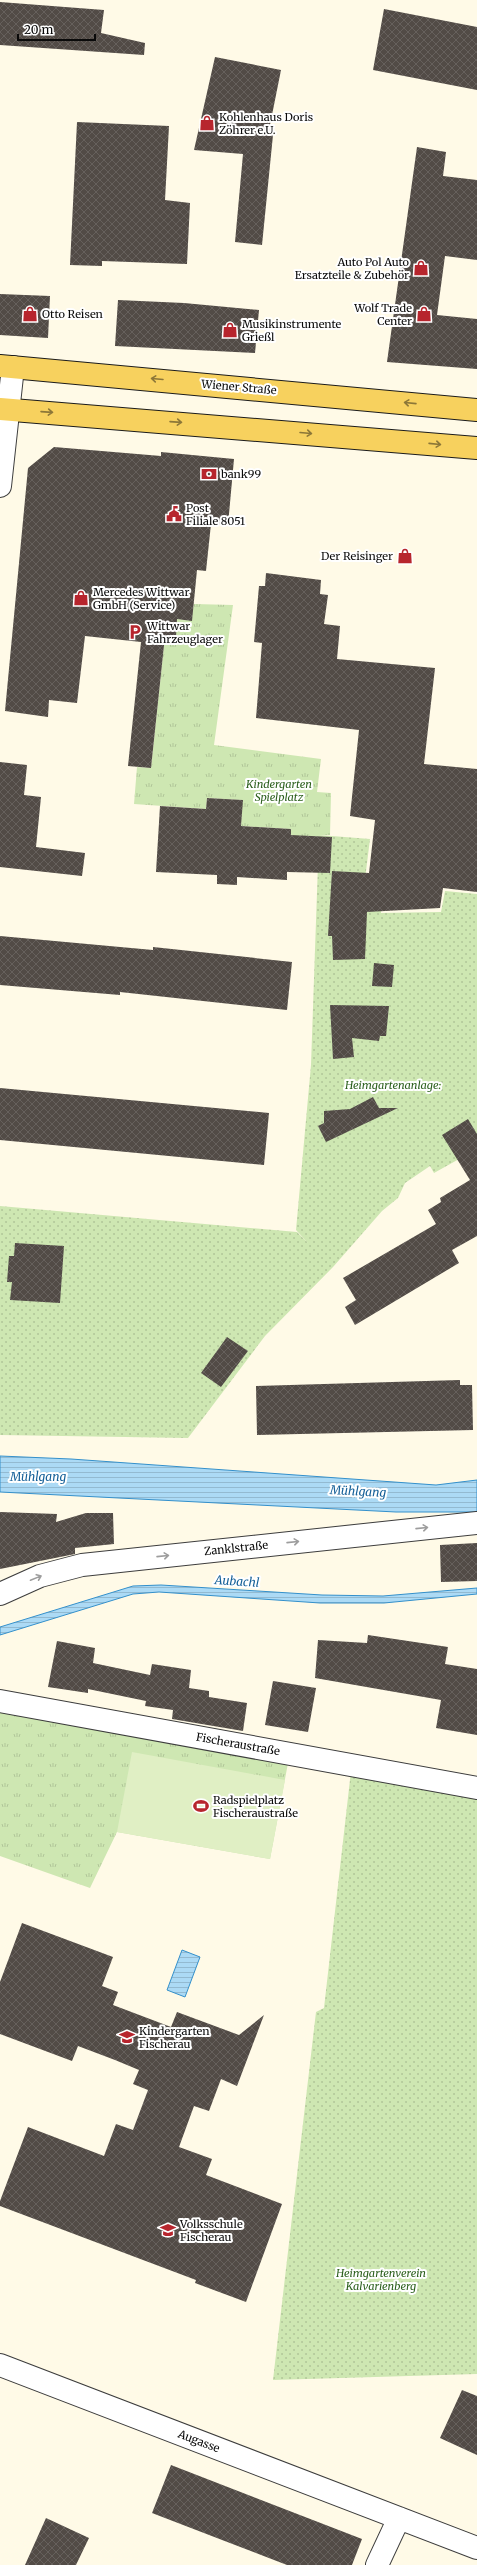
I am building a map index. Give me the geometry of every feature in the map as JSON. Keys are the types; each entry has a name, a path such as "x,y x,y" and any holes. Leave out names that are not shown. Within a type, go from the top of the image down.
{"main road":[{"name":"Wiener Straße","path":"6,366 477,410"},
{"path":"4,409 477,448"}],"street":[{"path":"0,486 6,366"},
{"name":"Zanklstraße","path":"0,1594 40,1576 82,1565 477,1522"},
{"name":"Fischeraustraße","path":"0,1701 477,1788"},
{"name":"Augasse","path":"0,2364 477,2548"},
{"path":"377,2565 398,2518"}],"green space":[{"name":"Kindergarten Spielplatz","path":"194,604 233,605 214,745 321,759 317,792 331,793 330,835 320,835 319,847 290,847 291,829 241,826 242,800 207,798 206,809 134,804 137,767 151,768 165,636 175,637 177,619 191,620"},
{"name":"Heimgartenanlage:","path":"319,835 370,839 365,879 383,877 381,913 441,912 445,891 477,894 477,1149 434,1173 430,1166 405,1183 398,1198 382,1211 333,1267 265,1336 188,1438 0,1435 0,1206 297,1232 308,1243 296,1230 311,1065"},
{"path":"0,1710 288,1763 270,1859 117,1832 90,1888 0,1856"},
{"name":"Radspielplatz Fischeraustraße","path":"132,1752 285,1780 270,1859 117,1832"},
{"name":"Heimgartenverein Kalvarienberg","path":"351,1771 477,1794 477,2374 273,2380 316,2012 324,2008"}],"water":[{"name":"Mühlgang","path":"0,1456 71,1459 436,1485 477,1480 477,1512 396,1512 0,1492"},
{"path":"161,1585 322,1595 383,1596 477,1588 477,1594 384,1603 320,1603 159,1592 133,1594 0,1635 0,1627 133,1586"},
{"path":"182,1950 200,1957 185,1997 167,1990"}],"building":[{"path":"0,2 104,10 101,33 145,43 144,55 0,45"},
{"path":"384,9 477,27 477,90 373,70"},
{"path":"215,57 281,70 270,125 274,125 262,245 235,242 243,154 194,150"},
{"path":"77,122 169,126 165,200 190,203 187,264 102,261 102,266 70,265"},
{"name":"Auto Pol Auto Ersatzteile & Zubehör","path":"417,147 446,152 443,176 477,180 477,260 445,256 437,315 477,319 477,369 387,362"},
{"path":"0,294 50,296 48,338 0,335"},
{"path":"118,300 184,303 259,310 255,353 115,346"},
{"name":"Mercedes Wittwar GmbH (Service)","path":"54,447 161,456 161,452 234,459 228,525 211,524 206,571 197,570 192,621 177,619 176,637 165,636 151,768 128,766 141,642 85,636 77,703 49,700 48,717 5,711 28,468"},
{"path":"266,573 321,580 320,594 328,595 324,624 340,626 337,659 435,668 424,764 477,769 477,892 443,888 440,908 367,912 365,959 333,960 332,936 328,936 332,871 369,873 375,820 350,816 359,730 256,718 262,643 254,642 259,586 265,586"},
{"path":"0,762 27,765 24,795 41,797 36,847 85,853 82,876 0,867"},
{"path":"207,798 243,800 241,826 291,829 291,835 332,837 330,873 287,872 287,880 237,877 237,885 217,884 217,875 156,872 160,806 206,809"},
{"path":"0,936 153,950 153,947 292,962 287,1010 120,992 120,995 0,985"},
{"path":"374,963 394,965 392,987 372,986"},
{"path":"330,1005 389,1006 386,1036 380,1036 379,1041 352,1038 354,1057 333,1059"},
{"path":"0,1088 269,1113 264,1165 0,1140"},
{"path":"373,1097 379,1108 398,1108 326,1142 318,1126 324,1123 324,1111 350,1109"},
{"path":"468,1119 477,1134 477,1236 452,1250 459,1263 355,1325 345,1307 356,1300 343,1278 436,1224 428,1210 441,1202 440,1198 470,1180 442,1135"},
{"path":"15,1243 64,1246 60,1303 10,1300 12,1282 7,1282 9,1256 14,1256"},
{"path":"227,1337 248,1351 221,1387 201,1373"},
{"path":"460,1380 460,1385 472,1385 473,1430 257,1435 256,1386"},
{"path":"0,1512 57,1514 56,1522 86,1513 113,1513 114,1544 75,1548 75,1554 0,1569"},
{"path":"477,1543 477,1581 441,1582 440,1545"},
{"path":"368,1635 448,1647 445,1664 477,1669 477,1735 436,1728 441,1700 315,1678 318,1640 367,1643"},
{"path":"57,1641 95,1648 93,1663 150,1675 152,1664 191,1670 189,1688 209,1691 209,1697 247,1703 243,1731 172,1719 173,1710 145,1706 146,1701 88,1689 88,1693 48,1687"},
{"path":"273,1681 316,1688 308,1732 265,1725"},
{"path":"22,1923 113,1957 102,1986 118,1992 113,2005 171,2027 177,2012 239,2035 264,2015 237,2086 221,2079 209,2111 194,2106 179,2147 212,2159 206,2175 282,2204 246,2302 195,2283 196,2280 0,2206 0,2201 28,2127 104,2156 116,2124 133,2130 148,2090 133,2084 139,2070 78,2046 72,2061 0,2034 0,1982"},
{"path":"462,2390 477,2396 477,2455 440,2438"},
{"path":"171,2465 362,2539 352,2565 287,2565 152,2513"},
{"path":"46,2518 89,2538 76,2565 25,2565"}],"place":[{"name":"Kohlenhaus Doris Zöhrer e.U.","path":"207,123"},
{"name":"Auto Pol Auto Ersatzteile & Zubehör","path":"421,268"},
{"name":"Otto Reisen","path":"30,314"},
{"name":"Wolf Trade Center","path":"424,314"},
{"name":"Musikinstrumente Grießl","path":"230,330"},
{"name":"bank99","path":"209,474"},
{"name":"Post Filiale 8051","path":"174,514"},
{"name":"Der Reisinger","path":"405,556"},
{"name":"Mercedes Wittwar GmbH (Service)","path":"81,598"},
{"name":"Wittwar Fahrzeuglager","path":"135,632"},
{"name":"Radspielplatz Fischeraustraße","path":"201,1806"},
{"name":"Kindergarten Fischerau","path":"127,2037"},
{"name":"Volksschule Fischerau","path":"168,2230"}],"water label":[{"name":"Aubachl","path":"237,1581"}]}
